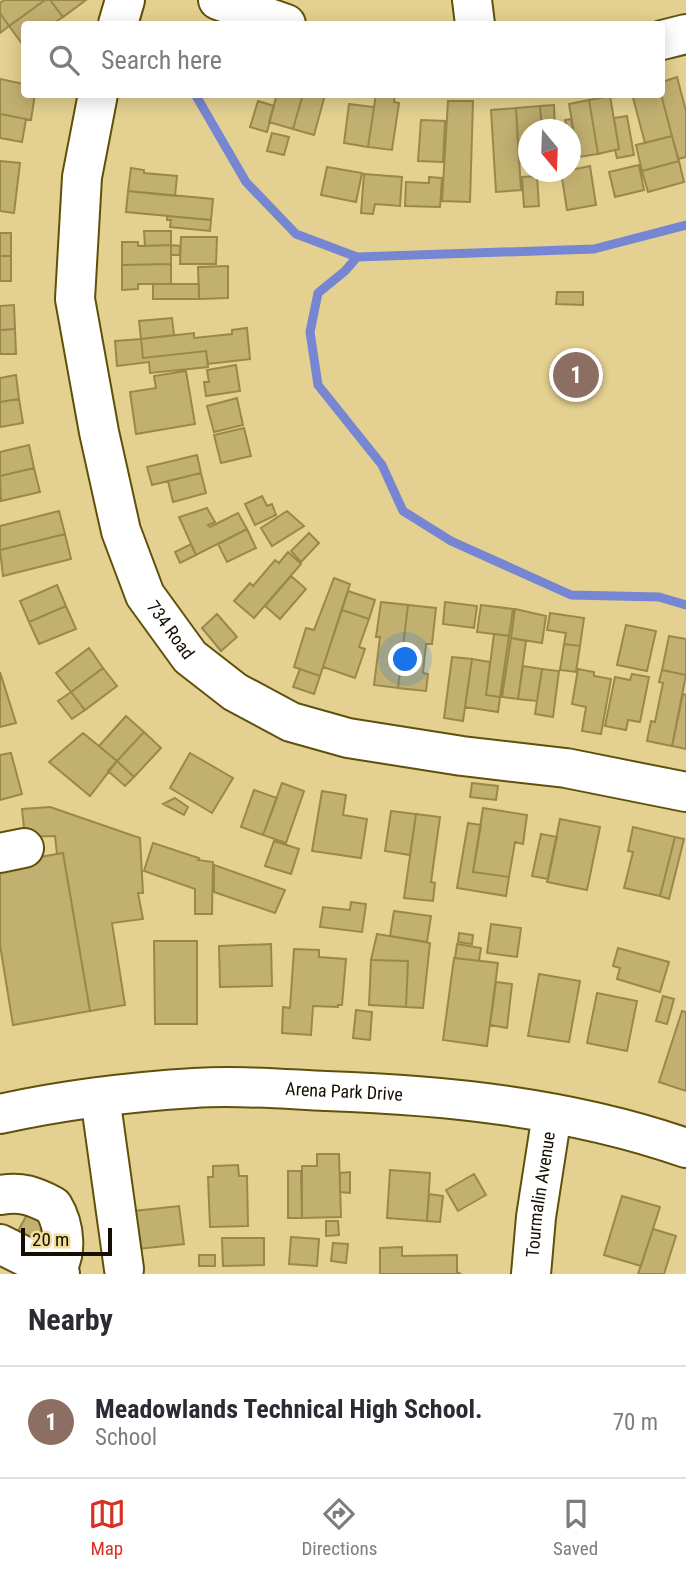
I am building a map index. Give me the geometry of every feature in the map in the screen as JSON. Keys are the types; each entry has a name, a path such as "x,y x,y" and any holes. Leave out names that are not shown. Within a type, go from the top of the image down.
{"street":[{"path":"119,21 125,0"},
{"path":"218,0 278,21"},
{"path":"472,0 475,21"},
{"path":"665,39 686,34"},
{"name":"734 Road","path":"98,98 82,177 75,299 99,432 121,531 145,595 190,657 235,692 291,722 348,738 462,756 566,768 686,792"},
{"name":"Arena Park Drive","path":"0,1114 100,1097 196,1088 386,1093 461,1099 552,1114 653,1137 686,1148"},
{"path":"100,1097 124,1269"},
{"name":"Tourmalin Avenue","path":"531,1274 536,1217 552,1114"},
{"path":"0,1195 14,1192 31,1195 53,1206 62,1230 63,1247 56,1273 0,1244"}],"building":[{"path":"4,0 45,0 9,26 0,13 0,3"},
{"path":"45,0 50,0 63,17 57,21 21,21 21,42 9,26"},
{"path":"50,0 86,0 63,17"},
{"path":"0,13 9,26 0,33"},
{"path":"677,77 686,111 686,157 678,159 662,98 665,98 665,81"},
{"path":"0,79 21,83 21,98 34,98 31,120 0,114"},
{"path":"276,98 302,98 293,129 269,122"},
{"path":"302,98 324,98 314,135 293,129"},
{"path":"375,98 394,98 394,102 399,103 392,150 368,147"},
{"path":"610,98 619,149 598,154 589,100"},
{"path":"633,98 662,98 672,136 645,143"},
{"path":"589,100 598,154 581,157 581,119 572,119 569,104"},
{"path":"258,101 274,106 267,132 250,127"},
{"path":"448,101 473,101 470,202 442,201"},
{"path":"349,104 374,107 368,147 344,143"},
{"path":"554,105 555,119 541,119 540,106"},
{"path":"540,106 541,119 518,119 518,144 516,108"},
{"path":"516,108 518,182 521,182 521,190 496,192 491,110"},
{"path":"0,114 26,119 22,142 0,138"},
{"path":"627,116 634,155 617,158 615,150 619,149 614,118"},
{"path":"421,120 445,121 443,162 418,161"},
{"path":"272,133 289,137 284,155 267,151"},
{"path":"672,136 679,161 642,171 636,145"},
{"path":"0,161 20,163 14,213 0,211"},
{"path":"679,161 684,182 648,192 642,171"},
{"path":"639,165 644,190 615,197 609,172"},
{"path":"590,166 596,205 567,210 563,182 581,182 581,168"},
{"path":"327,167 362,173 356,202 321,195"},
{"path":"131,168 144,170 144,173 177,176 175,196 128,191"},
{"path":"364,174 402,177 400,206 375,204 373,214 361,213"},
{"path":"429,177 442,178 440,207 405,206 406,182 429,183"},
{"path":"522,182 537,182 539,206 524,207"},
{"path":"128,191 213,199 211,220 126,212"},
{"path":"167,216 211,220 210,231 170,227 171,220 167,220"},
{"path":"144,231 171,231 171,245 145,246"},
{"path":"0,233 11,233 11,256 0,256"},
{"path":"181,237 217,237 216,264 180,264"},
{"path":"122,242 138,242 138,246 171,245 171,264 122,265"},
{"path":"171,245 180,246 180,255 171,255"},
{"path":"0,256 11,256 11,281 0,281"},
{"path":"171,264 171,284 138,284 138,289 122,290 122,265"},
{"path":"228,266 228,298 199,299 198,267"},
{"path":"153,284 199,284 199,299 153,299"},
{"path":"557,292 583,292 583,305 556,304"},
{"path":"14,305 15,329 0,330 0,306"},
{"path":"172,318 174,335 141,339 139,321"},
{"path":"247,328 250,359 208,364 206,351 143,358 141,339 194,333 194,338 232,334 232,330"},
{"path":"15,329 16,354 0,354 0,330"},
{"path":"141,339 143,358 206,351 208,367 150,373 149,362 117,366 115,341"},
{"path":"236,365 240,391 206,396 204,382 209,382 207,370"},
{"path":"186,371 195,424 136,434 130,392 156,388 154,376"},
{"path":"16,375 19,399 0,402 0,378"},
{"path":"237,398 243,425 214,432 207,406"},
{"path":"19,399 23,423 0,427 0,402"},
{"path":"244,428 251,456 221,463 214,435"},
{"path":"29,445 34,468 0,476 0,452"},
{"path":"197,455 201,473 152,485 147,467"},
{"path":"34,468 40,492 1,501 0,476"},
{"path":"201,473 206,493 173,502 168,481"},
{"path":"262,496 267,506 272,504 276,515 255,525 245,504"},
{"path":"207,508 215,522 208,525 210,527 238,513 247,529 196,555 179,517"},
{"path":"59,511 65,534 0,550 0,526"},
{"path":"287,511 304,526 272,546 261,528"},
{"path":"247,529 256,548 227,562 218,544"},
{"path":"309,533 319,543 301,562 291,551"},
{"path":"65,534 71,559 3,576 0,550"},
{"path":"191,544 196,555 180,563 175,552"},
{"path":"288,552 301,564 254,618 234,601 250,583 253,586 275,560 279,563"},
{"path":"291,576 306,589 280,619 265,606"},
{"path":"334,578 350,584 320,676 294,667 306,628 314,630"},
{"path":"57,585 66,606 29,622 20,601"},
{"path":"348,591 375,600 369,619 342,610"},
{"path":"381,602 408,605 398,688 374,685"},
{"path":"445,602 477,606 474,628 443,624"},
{"path":"408,605 436,608 432,644 426,644 423,673 428,674 426,691 398,688"},
{"path":"481,605 513,609 509,636 477,632"},
{"path":"66,606 76,629 39,644 29,622"},
{"path":"515,609 546,616 542,643 511,638"},
{"path":"342,610 369,619 359,647 365,649 355,678 323,667"},
{"path":"550,613 584,618 580,646 564,644 566,633 547,630"},
{"path":"217,614 237,637 221,651 202,628"},
{"path":"626,625 656,631 647,671 617,665"},
{"path":"494,634 509,636 500,697 486,695"},
{"path":"669,636 686,639 686,675 662,670"},
{"path":"511,638 526,641 518,699 502,697"},
{"path":"564,644 580,646 576,672 560,670"},
{"path":"89,648 103,668 71,692 56,673"},
{"path":"452,657 472,659 463,721 444,718"},
{"path":"472,659 490,662 486,695 500,697 498,712 465,707"},
{"path":"523,666 542,669 537,701 518,699"},
{"path":"103,668 117,686 85,710 71,692"},
{"path":"300,669 320,676 314,694 293,687"},
{"path":"542,669 559,671 553,717 535,714"},
{"path":"578,669 611,679 601,734 582,731 586,707 572,704"},
{"path":"662,670 686,675 672,746 647,741 651,721 655,722 663,683 659,682"},
{"path":"0,672 16,723 0,727"},
{"path":"632,674 649,677 640,722 628,720 626,730 605,726 615,677 630,680"},
{"path":"71,692 85,710 72,719 58,701"},
{"path":"683,694 686,695 686,749 672,746"},
{"path":"126,716 144,732 117,761 99,746"},
{"path":"144,732 161,748 134,777 117,761"},
{"path":"83,733 117,761 90,796 49,762"},
{"path":"11,753 22,794 0,800 0,755"},
{"path":"190,753 233,778 212,813 170,788"},
{"path":"117,761 134,777 125,786 108,771"},
{"path":"282,783 304,791 286,843 263,835"},
{"path":"472,783 498,786 496,800 470,797"},
{"path":"254,790 277,798 263,835 241,827"},
{"path":"322,791 346,795 343,815 367,819 361,858 312,851"},
{"path":"175,798 188,807 184,815 163,804"},
{"path":"50,807 140,838 143,893 138,893 143,919 112,923 125,1005 90,1011 63,853 57,854 55,836 25,837 22,809"},
{"path":"483,808 527,815 523,844 515,842 509,877 473,872"},
{"path":"391,811 416,814 410,855 385,851"},
{"path":"416,814 440,817 431,882 435,883 433,901 404,898"},
{"path":"560,819 600,827 587,890 547,882"},
{"path":"468,823 481,825 473,872 509,877 506,896 457,888"},
{"path":"633,827 675,837 660,896 624,888 633,852 628,851"},
{"path":"541,834 557,837 548,879 532,876"},
{"path":"675,837 684,839 669,899 660,896"},
{"path":"274,841 299,849 291,874 265,866"},
{"path":"153,843 199,858 198,860 213,862 212,914 195,914 195,889 144,871"},
{"path":"63,853 90,1011 13,1025 0,945 0,864"},
{"path":"214,865 285,890 275,913 214,892"},
{"path":"351,902 366,904 362,932 320,927 323,907 350,910"},
{"path":"394,911 431,916 427,942 390,936"},
{"path":"491,924 521,928 517,957 487,953"},
{"path":"459,933 473,935 472,944 458,942"},
{"path":"377,934 430,943 423,1008 406,1007 408,961 371,960"},
{"path":"154,941 197,941 197,1024 155,1024"},
{"path":"271,944 272,986 220,987 219,946"},
{"path":"457,944 481,948 479,961 455,958"},
{"path":"618,948 669,962 660,992 617,979 620,968 613,966"},
{"path":"294,949 319,950 319,957 346,959 342,1005 313,1006 311,1035 282,1033 283,1007 290,1008"},
{"path":"454,958 498,963 487,1046 443,1040"},
{"path":"371,960 408,961 406,1007 369,1005"},
{"path":"539,974 580,981 569,1042 528,1036"},
{"path":"496,982 512,984 507,1028 490,1025"},
{"path":"597,993 637,1001 627,1051 587,1043"},
{"path":"663,996 674,999 667,1024 656,1021"},
{"path":"356,1010 372,1012 370,1040 353,1038"},
{"path":"682,1011 686,1012 686,1091 659,1082"},
{"path":"317,1154 339,1154 341,1217 302,1218 302,1166 317,1166"},
{"path":"238,1165 239,1176 247,1176 248,1226 210,1227 208,1177 213,1177 213,1166"},
{"path":"390,1170 430,1173 427,1221 387,1218"},
{"path":"288,1171 301,1171 302,1218 288,1218"},
{"path":"350,1172 350,1193 340,1192 340,1173"},
{"path":"474,1174 486,1195 458,1211 446,1190"},
{"path":"429,1194 443,1196 440,1222 427,1221"},
{"path":"622,1196 660,1207 641,1266 604,1255"},
{"path":"179,1206 184,1244 138,1249 134,1211"},
{"path":"30,1209 47,1218 31,1249 13,1240"},
{"path":"326,1221 338,1221 339,1235 326,1236"},
{"path":"653,1229 676,1236 664,1274 638,1274"},
{"path":"291,1237 319,1239 317,1266 289,1264"},
{"path":"222,1238 264,1238 264,1265 223,1266"},
{"path":"333,1243 348,1244 346,1263 331,1261"},
{"path":"402,1247 402,1256 457,1255 457,1272 461,1274 380,1274 380,1248"},
{"path":"199,1255 215,1255 215,1266 199,1266"}],"waterway":[{"path":"197,98 246,182 296,234 357,257 594,249 686,225"},
{"path":"357,257 345,271 318,293 310,332 318,385 382,465 403,511 451,541 571,595 659,597 686,605"}],"place":[{"name":"Meadowlands Technical High School.","path":"576,375"}]}
